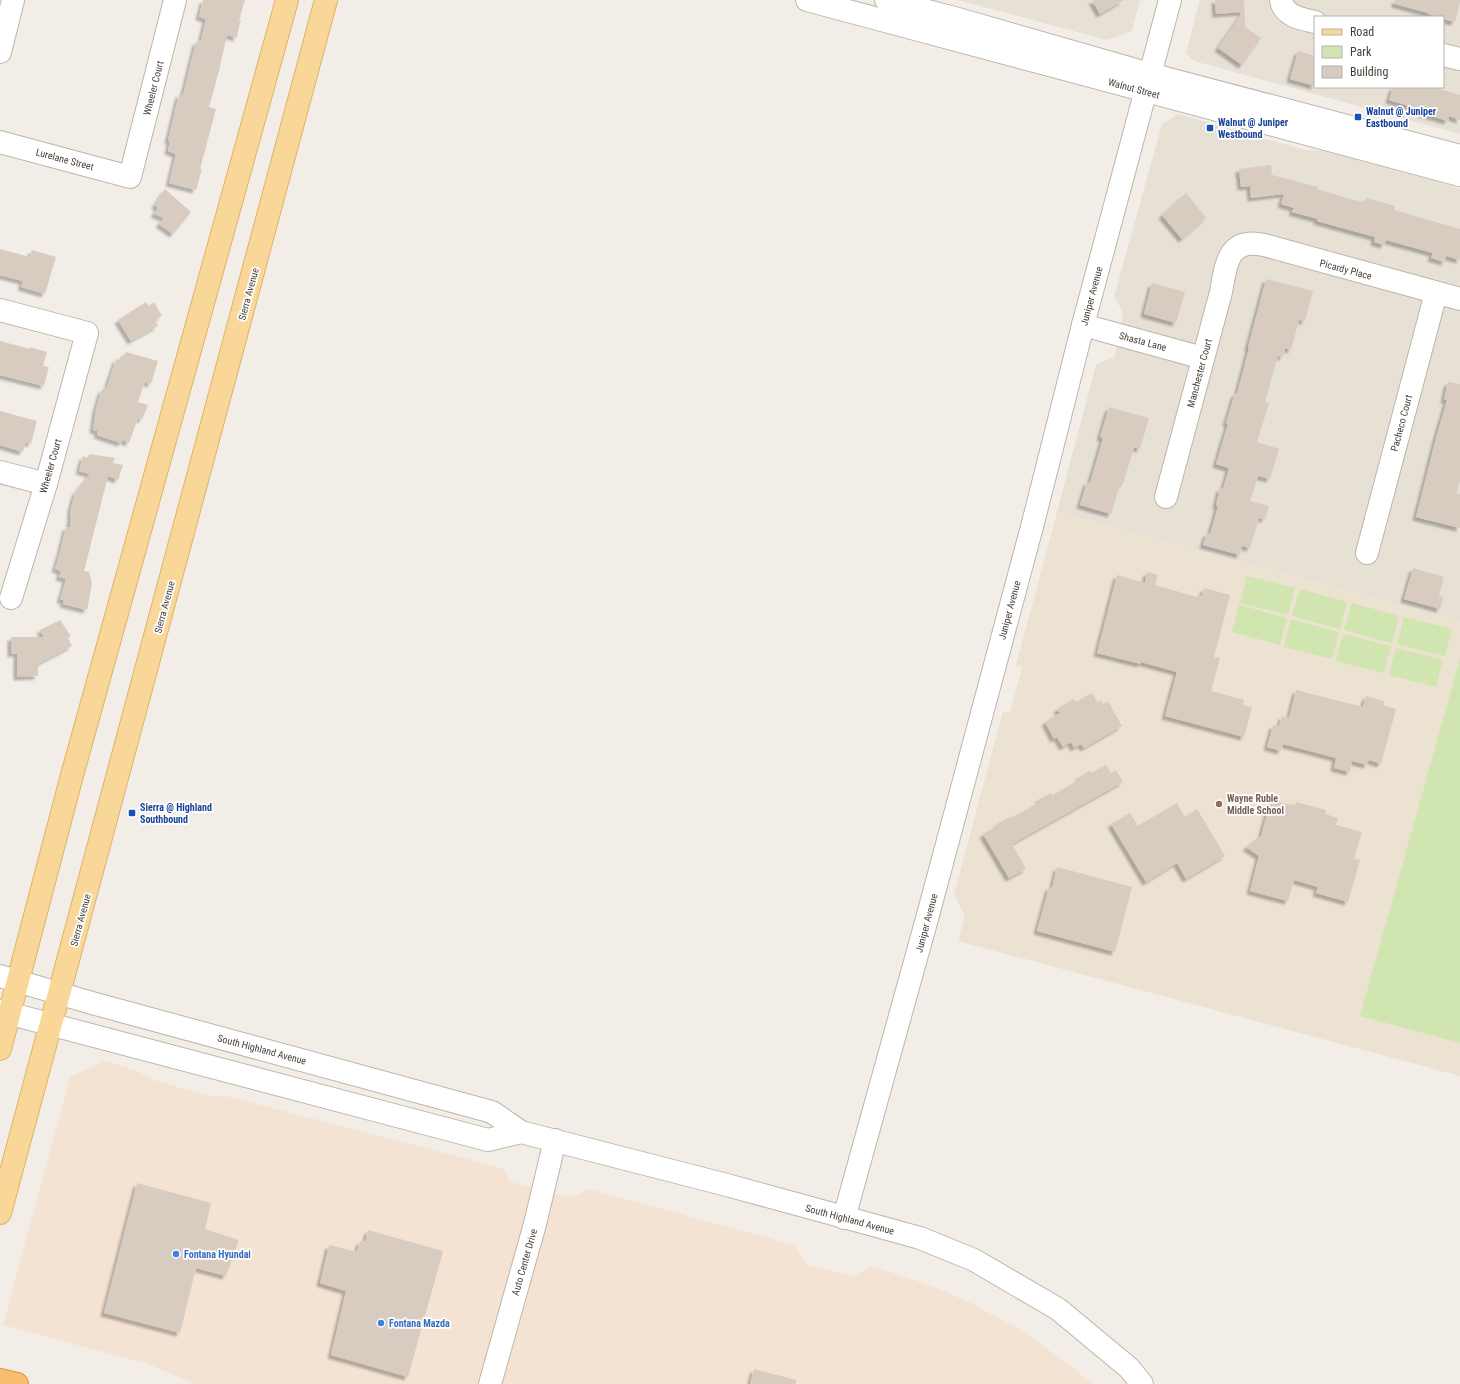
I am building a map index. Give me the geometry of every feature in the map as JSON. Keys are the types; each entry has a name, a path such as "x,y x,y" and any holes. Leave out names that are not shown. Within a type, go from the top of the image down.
{"highway":[{"path":"0,1380 17,1384"}],"main road":[{"path":"0,1049 9,979 71,779 287,0"},
{"name":"Sierra Avenue","path":"0,1213 326,0"}],"street":[{"path":"0,52 13,0"},
{"name":"Wheeler Court","path":"130,177 175,0"},
{"name":"Walnut Street","path":"807,0 1460,156"},
{"name":"Walnut Street","path":"886,0 966,21 1147,82 1460,175"},
{"name":"Juniper Avenue","path":"844,1218 928,915 1033,523 1083,325 1170,0"},
{"path":"1282,2 1289,13 1298,18 1314,22"},
{"path":"1444,55 1460,59"},
{"name":"Lurelane Street","path":"0,142 130,177"},
{"name":"Picardy Place","path":"1234,250 1243,244 1254,243 1460,300"},
{"name":"Manchester Court","path":"1166,497 1228,260 1234,250"},
{"name":"Pacheco Court","path":"1367,552 1436,293"},
{"name":"Wheeler Court","path":"0,310 87,333 46,484 12,598"},
{"name":"Shasta Lane","path":"1083,325 1203,358"},
{"path":"0,472 46,484"},
{"name":"South Highland Avenue","path":"9,979 492,1112 521,1132 723,1184 920,1238 974,1260 1058,1309 1129,1368 1142,1384"},
{"name":"South Highland Avenue","path":"5,1013 488,1140 521,1132"},
{"name":"Auto Center Drive","path":"490,1384 535,1224 555,1140"}],"shaded area":[{"path":"958,0 1140,0 1132,31 1107,40"},
{"path":"1200,0 1460,0 1460,134 1194,61 1186,53"},
{"path":"1178,114 1305,150 1323,151 1449,183 1460,189 1460,621 1057,512 1096,365 1114,358 1123,312 1114,297 1162,124"},
{"name":"Wayne Ruble Middle School","path":"1057,512 1460,621 1460,1076 958,941 965,916 954,895 1003,711 1010,712 1022,667 1016,665"},
{"path":"105,1061 137,1071 151,1079 209,1096 226,1096 502,1168 511,1182 571,1197 589,1189 794,1245 808,1265 854,1276 872,1266 935,1287 973,1304 1019,1329 1063,1360 1092,1384 195,1384 148,1364 3,1325 70,1077"}],"green space":[{"path":"1247,576 1295,588 1288,615 1240,603"},
{"path":"1300,589 1347,602 1340,629 1292,616"},
{"path":"1352,603 1399,616 1392,643 1344,630"},
{"path":"1239,605 1287,618 1280,645 1232,632"},
{"path":"1404,617 1452,629 1445,656 1397,644"},
{"path":"1291,619 1339,632 1332,659 1284,647"},
{"path":"1343,634 1391,646 1384,673 1336,661"},
{"path":"1396,648 1443,660 1436,687 1389,675"},
{"path":"1460,659 1460,1043 1360,1016"}],"building":[{"path":"203,0 245,0 239,20 241,20 237,38 227,35 209,107 216,109 196,190 169,183 176,154 168,151 170,141 168,140 179,94 183,95 196,42 201,40 206,19 199,17"},
{"path":"1092,0 1124,0 1100,14"},
{"path":"1215,0 1244,0 1245,27 1261,38 1242,65 1218,48 1243,12 1216,14"},
{"path":"1395,0 1460,0 1455,22 1444,19 1444,16 1434,16 1395,4"},
{"path":"1298,51 1314,56 1314,86 1290,79"},
{"path":"1393,88 1436,88 1460,95 1460,120 1449,116 1448,121 1421,113 1422,110 1389,100"},
{"path":"1271,165 1272,175 1318,187 1317,189 1364,203 1366,198 1395,206 1394,210 1460,229 1460,260 1446,256 1445,262 1431,258 1433,253 1386,240 1384,245 1374,242 1375,237 1317,221 1318,219 1292,212 1294,208 1281,204 1284,194 1251,198 1250,186 1241,187 1239,169"},
{"path":"165,189 191,212 173,234 159,224 164,218 154,214 158,208 155,205"},
{"path":"1186,193 1206,218 1182,239 1162,215"},
{"path":"0,249 30,257 32,250 56,257 45,294 21,287 23,281 0,275"},
{"path":"1266,279 1313,291 1305,321 1299,320 1291,350 1285,348 1283,357 1278,356 1265,402 1269,403 1257,442 1279,449 1270,479 1258,476 1250,501 1269,506 1265,519 1259,518 1250,548 1242,546 1240,555 1203,545 1207,533 1210,534 1218,506 1216,505 1220,488 1223,489 1229,468 1216,464 1228,424 1226,423 1235,393 1237,394"},
{"path":"1152,283 1185,292 1176,323 1144,314"},
{"path":"146,302 149,306 154,302 162,316 155,320 158,326 131,341 118,320"},
{"path":"0,341 47,352 43,366 49,367 44,386 0,375"},
{"path":"126,352 158,361 151,384 145,382 138,402 148,405 142,420 138,418 129,443 123,440 121,443 97,435 98,431 93,430 96,409 101,391 107,387 116,359 121,360"},
{"path":"1448,382 1460,384 1460,481 1456,493 1460,494 1460,528 1416,517 1447,400 1444,400"},
{"path":"1109,407 1149,418 1140,449 1134,447 1123,484 1120,484 1111,514 1080,505 1087,482 1090,483 1103,438 1100,437"},
{"path":"0,411 37,421 31,444 26,442 23,452 0,445"},
{"path":"89,454 115,458 113,463 123,465 118,480 108,476 84,571 89,572 92,584 87,610 63,604 64,600 60,600 66,579 59,577 61,571 55,569 66,527 70,527 71,508 75,493 90,474 79,471 83,456 88,458"},
{"path":"1413,568 1444,577 1439,596 1443,597 1440,609 1404,599"},
{"path":"1147,572 1158,575 1155,585 1197,597 1198,595 1202,596 1204,588 1230,595 1214,657 1220,658 1211,691 1244,700 1243,705 1252,707 1244,737 1165,716 1177,672 1141,662 1141,664 1097,653 1117,575 1145,583"},
{"path":"60,620 71,636 68,638 72,646 38,664 38,676 17,677 17,653 11,654 11,637 44,637 40,630"},
{"path":"1296,690 1363,707 1366,696 1384,701 1383,705 1396,709 1381,764 1369,760 1367,765 1352,761 1350,772 1334,768 1336,758 1283,744 1281,751 1267,747 1273,725 1279,726 1282,716 1289,718"},
{"path":"1092,693 1097,702 1101,700 1103,704 1108,701 1122,726 1084,748 1081,744 1074,748 1071,742 1063,747 1057,737 1054,739 1045,722 1060,713 1057,709 1074,699 1076,702"},
{"path":"1106,765 1111,773 1116,770 1123,782 1012,844 1026,869 1009,878 983,834 998,826 997,824 1040,802 1038,800 1051,793 1052,796 1080,779 1079,777 1090,771 1092,773"},
{"path":"1271,800 1295,806 1296,802 1326,810 1325,814 1338,818 1336,825 1362,832 1354,859 1360,860 1348,902 1316,893 1318,887 1294,880 1288,901 1250,891 1259,856 1246,847 1261,836"},
{"path":"1177,803 1185,817 1197,809 1225,856 1186,879 1177,863 1146,882 1111,824 1130,813 1138,826"},
{"path":"1057,867 1132,887 1115,952 1037,931 1049,887 1052,888"},
{"name":"Fontana Hyundai","path":"137,1183 211,1203 205,1229 239,1240 226,1276 196,1268 180,1333 104,1313"},
{"name":"Fontana Mazda","path":"368,1230 443,1251 408,1377 331,1355 346,1291 320,1283 329,1245 357,1252 360,1241 365,1242"},
{"path":"754,1369 796,1380 796,1384 750,1384"}],"place":[{"name":"Walnut @ Juniper Eastbound","path":"1358,117"},
{"name":"Walnut @ Juniper Westbound","path":"1210,128"},
{"name":"Wayne Ruble Middle School","path":"1219,804"},
{"name":"Sierra @ Highland Southbound","path":"132,813"},
{"name":"Fontana Hyundai","path":"176,1254"},
{"name":"Fontana Mazda","path":"381,1323"}]}
